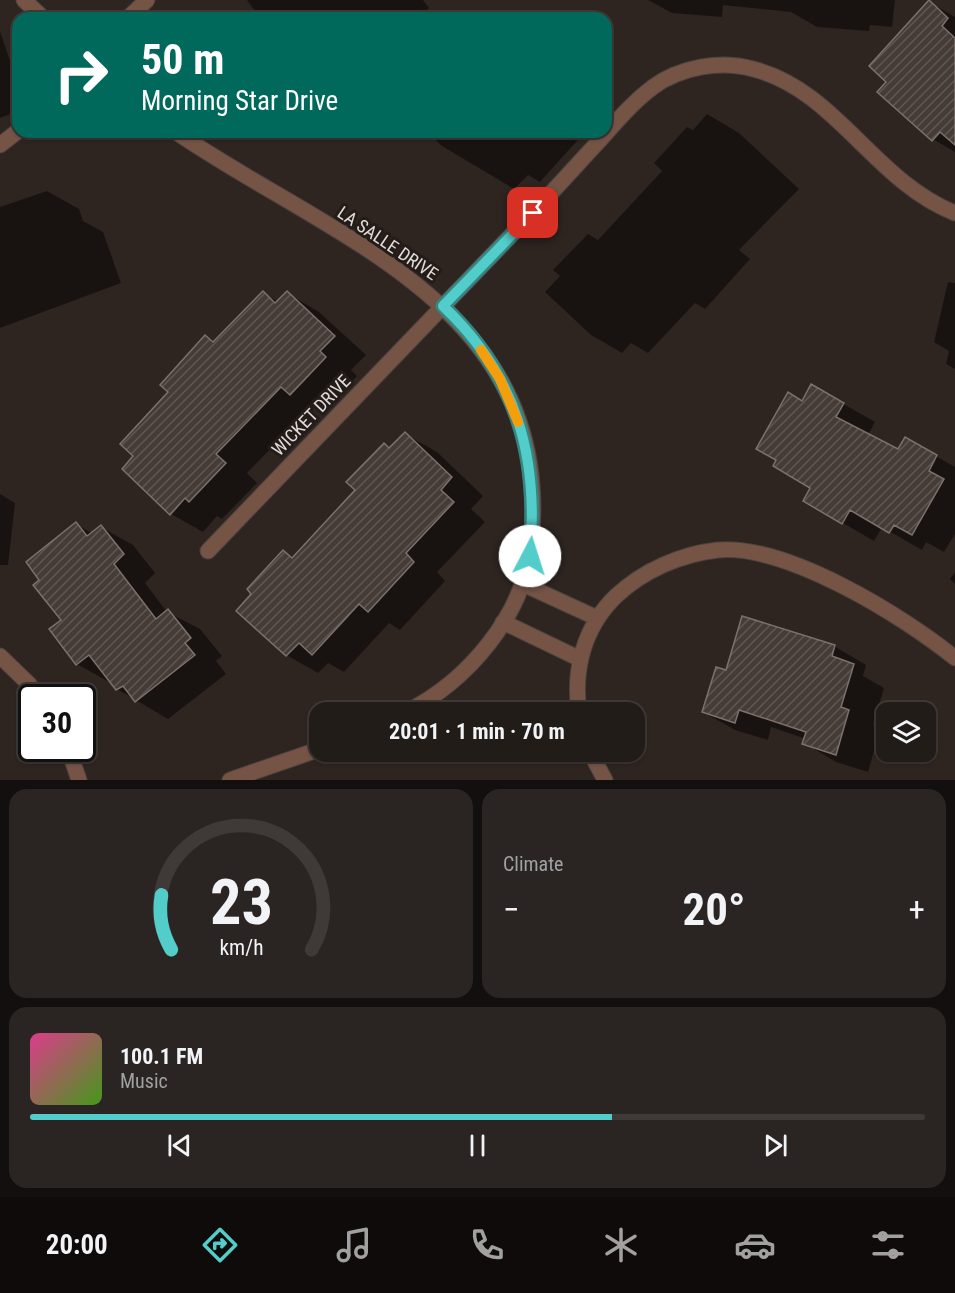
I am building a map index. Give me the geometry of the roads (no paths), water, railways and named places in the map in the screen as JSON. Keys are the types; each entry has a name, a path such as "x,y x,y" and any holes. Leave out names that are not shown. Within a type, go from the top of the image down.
{"street":[{"path":"24,0 37,12"},
{"path":"134,12 147,0"},
{"name":"WICKET DRIVE","path":"612,126 653,87 673,75 696,68 726,65 753,69 797,86 816,101 891,175 915,192 955,213"},
{"path":"0,145 12,136"},
{"name":"LA SALLE DRIVE","path":"185,138 224,165 387,261 443,306 463,325 495,371 514,408 522,435 533,492 530,556 523,584 503,622 488,644 450,682 421,702"},
{"name":"WICKET DRIVE","path":"208,551 601,138"},
{"path":"578,702 576,691 580,659 597,618 621,591 670,561 720,550 749,552 794,566 857,593 921,632 955,658"},
{"path":"523,584 597,618"},
{"path":"503,622 580,659"},
{"path":"0,656 17,670 28,684"},
{"path":"230,780 309,753"},
{"path":"73,762 79,780"},
{"path":"595,762 605,780"}]}
